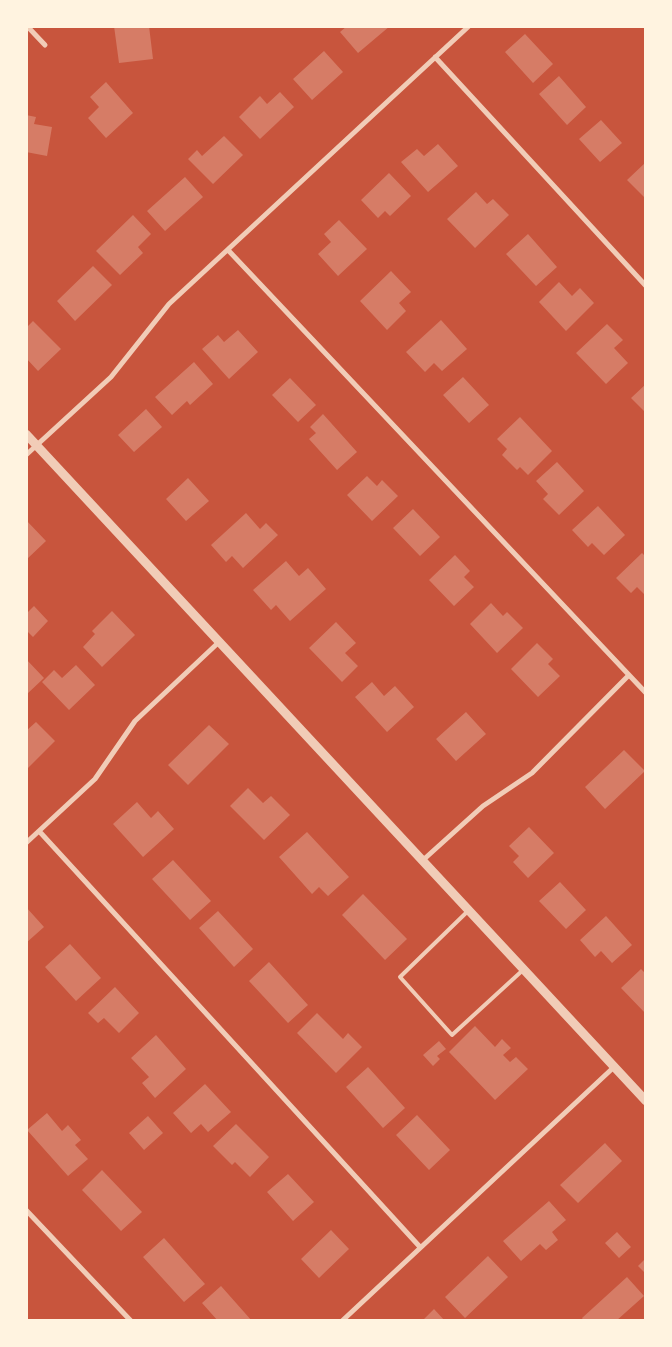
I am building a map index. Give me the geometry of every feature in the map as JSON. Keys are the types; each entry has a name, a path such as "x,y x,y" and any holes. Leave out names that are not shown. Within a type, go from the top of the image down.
{"street":[{"path":"27,26 45,45"},
{"path":"26,455 110,377 169,304 468,26"},
{"path":"435,57 646,286"},
{"path":"228,250 646,693"},
{"path":"26,434 646,1101"},
{"path":"26,843 95,779 135,721 219,642"},
{"path":"422,861 483,806 532,773 629,674"},
{"path":"39,832 420,1247"},
{"path":"342,1321 614,1067"},
{"path":"26,1210 131,1321"}],"lane":[{"path":"469,910 400,977 452,1035 523,970"}],"building":[{"path":"114,26 149,26 153,59 119,63"},
{"path":"347,26 390,26 358,53 340,32"},
{"path":"525,34 553,64 533,83 505,52"},
{"path":"324,51 343,72 312,100 293,79"},
{"path":"559,76 586,107 567,125 539,94"},
{"path":"106,82 133,113 106,138 88,118 99,107 90,97"},
{"path":"280,92 294,107 260,139 239,117 260,96 267,104"},
{"path":"26,115 36,117 34,124 52,127 47,156 26,152"},
{"path":"601,120 622,143 600,162 579,139"},
{"path":"224,136 243,155 213,184 188,159 197,150 202,156"},
{"path":"438,144 458,166 428,192 401,162 417,149 424,156"},
{"path":"646,162 646,199 627,180"},
{"path":"389,173 411,196 390,216 385,211 378,218 361,200"},
{"path":"185,177 203,197 165,231 147,211"},
{"path":"476,192 487,204 493,199 509,215 475,248 447,219"},
{"path":"133,215 151,234 138,247 143,253 120,275 96,251"},
{"path":"339,220 367,249 338,276 318,254 331,242 324,234"},
{"path":"528,234 557,267 536,286 506,254"},
{"path":"93,266 112,285 75,321 57,301"},
{"path":"391,271 411,292 399,303 406,311 387,330 360,301"},
{"path":"559,282 572,296 580,288 594,303 566,331 539,302"},
{"path":"441,320 467,349 442,371 434,363 425,372 406,352"},
{"path":"33,321 61,349 38,371 26,358 26,328"},
{"path":"607,324 623,340 614,348 628,363 606,384 576,353"},
{"path":"238,330 258,352 229,379 202,349 218,335 224,342"},
{"path":"194,362 213,384 190,405 187,401 172,415 155,397"},
{"path":"463,377 489,405 469,423 443,395"},
{"path":"290,378 316,405 298,422 272,395"},
{"path":"646,384 646,413 631,398"},
{"path":"146,409 162,427 134,452 118,435"},
{"path":"323,414 357,452 337,470 309,439 316,433 310,427"},
{"path":"520,417 552,451 528,475 520,467 517,470 502,455 507,449 497,439"},
{"path":"557,462 584,491 559,515 543,499 548,494 536,481"},
{"path":"367,476 377,486 382,480 398,496 372,521 347,495"},
{"path":"188,478 209,501 186,521 166,499"},
{"path":"598,506 625,535 604,555 592,543 588,547 572,530"},
{"path":"413,509 440,537 420,556 393,528"},
{"path":"246,513 260,529 266,523 278,535 243,568 232,556 226,562 211,545"},
{"path":"26,520 46,541 26,560"},
{"path":"642,553 646,557 646,596 637,587 631,593 616,578"},
{"path":"455,555 470,571 464,577 474,587 454,606 429,580"},
{"path":"286,561 299,576 308,568 326,589 290,621 276,605 271,610 253,590"},
{"path":"491,603 503,616 507,612 523,628 497,653 470,624"},
{"path":"34,606 48,621 33,637 26,630 26,614"},
{"path":"112,611 135,635 102,667 83,647 95,634 92,631"},
{"path":"336,622 356,643 345,653 358,666 342,682 309,648"},
{"path":"537,643 553,659 548,664 560,676 538,697 511,669"},
{"path":"26,659 44,678 26,695"},
{"path":"76,665 95,685 69,710 42,682 54,670 62,678"},
{"path":"372,682 384,696 395,686 414,707 387,732 355,697"},
{"path":"466,712 486,734 456,761 436,739"},
{"path":"36,722 55,741 26,770 26,731"},
{"path":"209,725 229,744 188,785 168,765"},
{"path":"624,750 645,771 605,809 585,787"},
{"path":"248,788 263,803 271,796 290,815 264,840 230,806"},
{"path":"137,802 151,818 158,811 174,829 143,857 113,824"},
{"path":"529,827 554,853 528,878 513,862 519,856 509,846"},
{"path":"307,832 349,877 328,896 319,887 312,894 279,857"},
{"path":"173,860 211,901 190,920 152,879"},
{"path":"560,882 586,910 566,929 539,901"},
{"path":"363,894 407,939 385,960 342,915"},
{"path":"26,907 44,927 26,943"},
{"path":"218,911 253,949 234,967 199,928"},
{"path":"606,916 632,945 612,963 601,951 595,957 580,940"},
{"path":"70,944 101,978 76,1001 45,967"},
{"path":"269,962 308,1005 288,1023 249,981"},
{"path":"641,969 646,974 646,1014 621,988"},
{"path":"115,987 139,1013 119,1033 104,1018 98,1023 88,1013"},
{"path":"317,1013 343,1039 348,1033 362,1047 336,1073 297,1033"},
{"path":"475,1026 495,1047 502,1039 511,1048 503,1055 510,1062 516,1057 528,1069 495,1100 449,1052"},
{"path":"156,1035 186,1069 155,1098 142,1083 149,1077 131,1058"},
{"path":"439,1041 446,1049 437,1056 440,1059 433,1066 423,1055"},
{"path":"368,1067 405,1108 383,1128 346,1087"},
{"path":"205,1084 231,1112 208,1132 201,1124 191,1133 173,1113"},
{"path":"47,1113 62,1131 68,1125 81,1140 75,1145 88,1159 68,1176 27,1130"},
{"path":"417,1115 450,1150 429,1170 396,1135"},
{"path":"148,1116 163,1133 144,1150 129,1133"},
{"path":"236,1124 269,1157 250,1177 235,1162 232,1165 213,1146"},
{"path":"605,1143 622,1161 578,1203 560,1185"},
{"path":"102,1170 142,1212 121,1231 82,1190"},
{"path":"288,1174 314,1202 293,1221 267,1192"},
{"path":"549,1201 566,1220 552,1232 558,1240 546,1250 540,1244 521,1261 503,1241"},
{"path":"331,1230 349,1249 319,1278 301,1259"},
{"path":"617,1232 631,1247 619,1258 605,1243"},
{"path":"164,1238 205,1284 184,1302 143,1257"},
{"path":"488,1256 508,1277 465,1318 445,1297"},
{"path":"646,1258 646,1274 638,1266"},
{"path":"627,1277 644,1296 616,1321 584,1321 582,1318"},
{"path":"221,1286 252,1321 218,1321 202,1303"},
{"path":"434,1309 445,1321 422,1321"}]}
